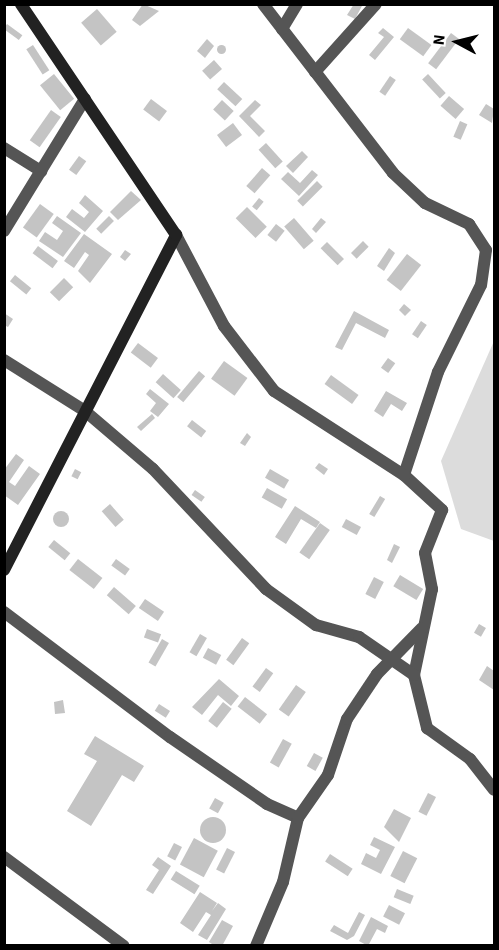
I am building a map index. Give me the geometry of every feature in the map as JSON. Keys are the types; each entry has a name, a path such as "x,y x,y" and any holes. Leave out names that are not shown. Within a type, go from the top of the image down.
{"street":[{"path":"21,4 177,235 224,326 274,391 404,475 442,510 425,553 432,589 414,675 427,728 470,759 495,790"},
{"path":"263,4 393,172 424,203 469,224 486,250 481,285 438,372 404,475"},
{"path":"282,29 297,4"},
{"path":"315,72 376,4"},
{"path":"4,231 85,99"},
{"path":"4,148 41,171"},
{"path":"4,570 177,235"},
{"path":"4,360 85,411 153,469 266,589 316,625 359,637 394,658 414,675"},
{"path":"4,612 179,744 267,804 298,818"},
{"path":"256,945 283,882 298,818 328,775 346,719 394,658 424,625"},
{"path":"4,857 124,945"}],"shaded area":[{"path":"494,341 494,541 461,529 441,461"}],"building":[{"path":"143,4 159,11 140,26 132,20"},
{"path":"354,4 363,4 355,19 347,15"},
{"path":"97,9 117,32 101,45 81,23"},
{"path":"7,24 22,35 19,40 4,29"},
{"path":"383,28 394,37 375,60 369,55 384,37 378,33"},
{"path":"408,28 431,45 423,56 400,39"},
{"path":"451,33 459,39 436,69 428,63"},
{"path":"207,39 214,46 205,58 197,51"},
{"path":"33,45 49,70 43,75 26,49"},
{"path":"221,45 225,49 221,53 217,49"},
{"path":"214,60 222,69 210,80 202,71"},
{"path":"54,74 74,99 60,110 40,85"},
{"path":"428,74 446,93 440,98 422,79"},
{"path":"390,76 396,80 385,96 379,92"},
{"path":"224,82 242,99 235,106 217,89"},
{"path":"449,96 464,109 456,119 440,106"},
{"path":"151,99 167,111 159,121 143,109"},
{"path":"222,100 234,111 225,120 213,110"},
{"path":"255,100 261,105 250,116 265,131 259,137 239,116"},
{"path":"486,104 494,109 492,123 479,115"},
{"path":"51,110 61,117 40,147 30,140"},
{"path":"460,121 467,124 461,140 453,137"},
{"path":"233,123 242,135 226,147 217,135"},
{"path":"266,143 283,162 275,168 259,150"},
{"path":"302,151 308,157 293,173 286,166"},
{"path":"79,156 86,161 76,175 69,170"},
{"path":"262,168 270,175 255,193 246,186"},
{"path":"312,170 318,175 299,196 281,179 288,172 300,183"},
{"path":"317,181 323,187 303,206 297,201"},
{"path":"131,191 141,200 118,220 110,212"},
{"path":"85,195 103,211 85,232 66,217 72,209 84,218 89,212 79,203"},
{"path":"259,198 264,202 257,210 252,207"},
{"path":"40,204 54,214 37,237 23,227"},
{"path":"247,207 267,227 255,238 236,218"},
{"path":"57,216 81,233 63,257 39,241 45,232 57,240 63,231 52,223"},
{"path":"109,216 114,221 101,234 96,229"},
{"path":"294,218 314,241 304,249 284,227"},
{"path":"321,218 326,222 316,233 312,229"},
{"path":"276,224 285,231 276,242 267,235"},
{"path":"84,234 112,254 90,283 78,271 89,255 85,252 74,268 64,261"},
{"path":"363,241 369,247 357,259 351,253"},
{"path":"327,242 344,259 338,265 321,248"},
{"path":"38,246 58,261 53,268 33,253"},
{"path":"389,248 395,253 384,271 377,266"},
{"path":"125,250 131,254 125,261 120,257"},
{"path":"407,254 421,265 401,291 387,280"},
{"path":"15,275 31,288 26,294 10,281"},
{"path":"64,278 73,287 59,301 50,292"},
{"path":"404,304 411,310 405,316 399,310"},
{"path":"354,311 389,330 385,338 356,323 342,350 335,347"},
{"path":"4,313 13,319 8,327 4,325"},
{"path":"421,321 427,325 418,338 412,334"},
{"path":"138,343 158,358 151,368 131,353"},
{"path":"388,358 395,363 388,373 381,368"},
{"path":"224,361 247,378 235,396 211,379"},
{"path":"199,371 205,376 183,402 177,397"},
{"path":"163,374 181,390 173,398 156,382"},
{"path":"331,375 359,395 352,404 325,384"},
{"path":"150,389 169,404 158,417 150,411 156,403 146,394"},
{"path":"386,391 407,403 402,411 391,404 383,417 374,411"},
{"path":"152,414 155,418 141,431 137,427"},
{"path":"192,420 206,431 201,437 187,426"},
{"path":"247,433 251,437 245,446 240,443"},
{"path":"16,454 24,460 9,482 15,486 29,466 40,474 18,505 4,495 4,470"},
{"path":"319,463 328,469 324,475 315,468"},
{"path":"75,469 81,472 78,479 71,476"},
{"path":"270,469 289,480 284,489 265,478"},
{"path":"267,488 287,499 282,509 262,498"},
{"path":"195,490 205,497 201,502 192,495"},
{"path":"380,496 385,499 374,517 369,514"},
{"path":"110,504 124,520 115,527 102,511"},
{"path":"295,506 320,522 316,528 301,519 286,544 275,537"},
{"path":"61,511 67,513 69,519 67,525 61,527 55,525 53,519 55,513"},
{"path":"346,519 361,527 357,535 342,527"},
{"path":"320,523 330,530 309,559 299,552"},
{"path":"54,540 70,553 65,560 48,547"},
{"path":"394,544 400,547 392,563 387,560"},
{"path":"78,559 102,578 94,589 69,570"},
{"path":"116,559 130,569 125,575 111,565"},
{"path":"400,575 423,589 416,600 393,586"},
{"path":"374,577 384,582 375,599 365,594"},
{"path":"114,587 136,606 129,614 107,595"},
{"path":"145,599 164,612 158,621 139,608"},
{"path":"479,624 486,628 481,637 474,633"},
{"path":"147,629 161,634 158,643 144,637"},
{"path":"200,634 207,638 196,656 190,652"},
{"path":"242,638 249,643 233,665 226,660"},
{"path":"162,639 169,643 155,666 148,662"},
{"path":"208,648 221,655 216,665 203,658"},
{"path":"487,666 494,671 494,690 479,680"},
{"path":"266,668 273,673 260,692 252,687"},
{"path":"219,679 239,696 231,706 218,695 202,715 192,707"},
{"path":"296,685 306,692 289,716 279,710"},
{"path":"245,697 267,714 260,724 238,706"},
{"path":"63,700 65,713 55,714 54,702"},
{"path":"223,702 232,709 217,728 208,721"},
{"path":"159,704 170,711 166,718 155,711"},
{"path":"95,736 144,766 134,782 122,775 91,826 67,811 97,761 84,754"},
{"path":"283,739 292,744 279,767 270,763"},
{"path":"314,753 323,758 315,771 307,766"},
{"path":"428,793 436,797 426,816 418,812"},
{"path":"215,798 224,803 218,813 209,808"},
{"path":"394,809 411,818 399,842 384,827"},
{"path":"213,817 222,821 226,830 222,839 213,843 204,839 200,830 204,821"},
{"path":"374,837 395,847 381,874 361,864 366,853 376,858 380,850 370,845"},
{"path":"194,838 218,851 204,877 180,864"},
{"path":"174,843 182,847 175,860 167,856"},
{"path":"227,848 235,852 224,873 216,869"},
{"path":"403,851 417,858 405,883 390,876"},
{"path":"330,854 353,869 348,876 325,862"},
{"path":"158,857 171,866 153,894 146,890 159,870 152,865"},
{"path":"176,871 200,886 194,894 171,879"},
{"path":"397,889 414,896 410,904 394,897"},
{"path":"200,892 217,903 212,911 218,903 226,909 207,940 198,935 211,915 206,912 193,932 180,923"},
{"path":"389,905 405,913 399,925 383,917"},
{"path":"359,912 365,915 354,936 347,940 330,931 334,925 348,933"},
{"path":"371,917 388,926 385,933 377,929 368,946 359,941"},
{"path":"222,920 233,926 222,946 215,946 209,942"}]}
